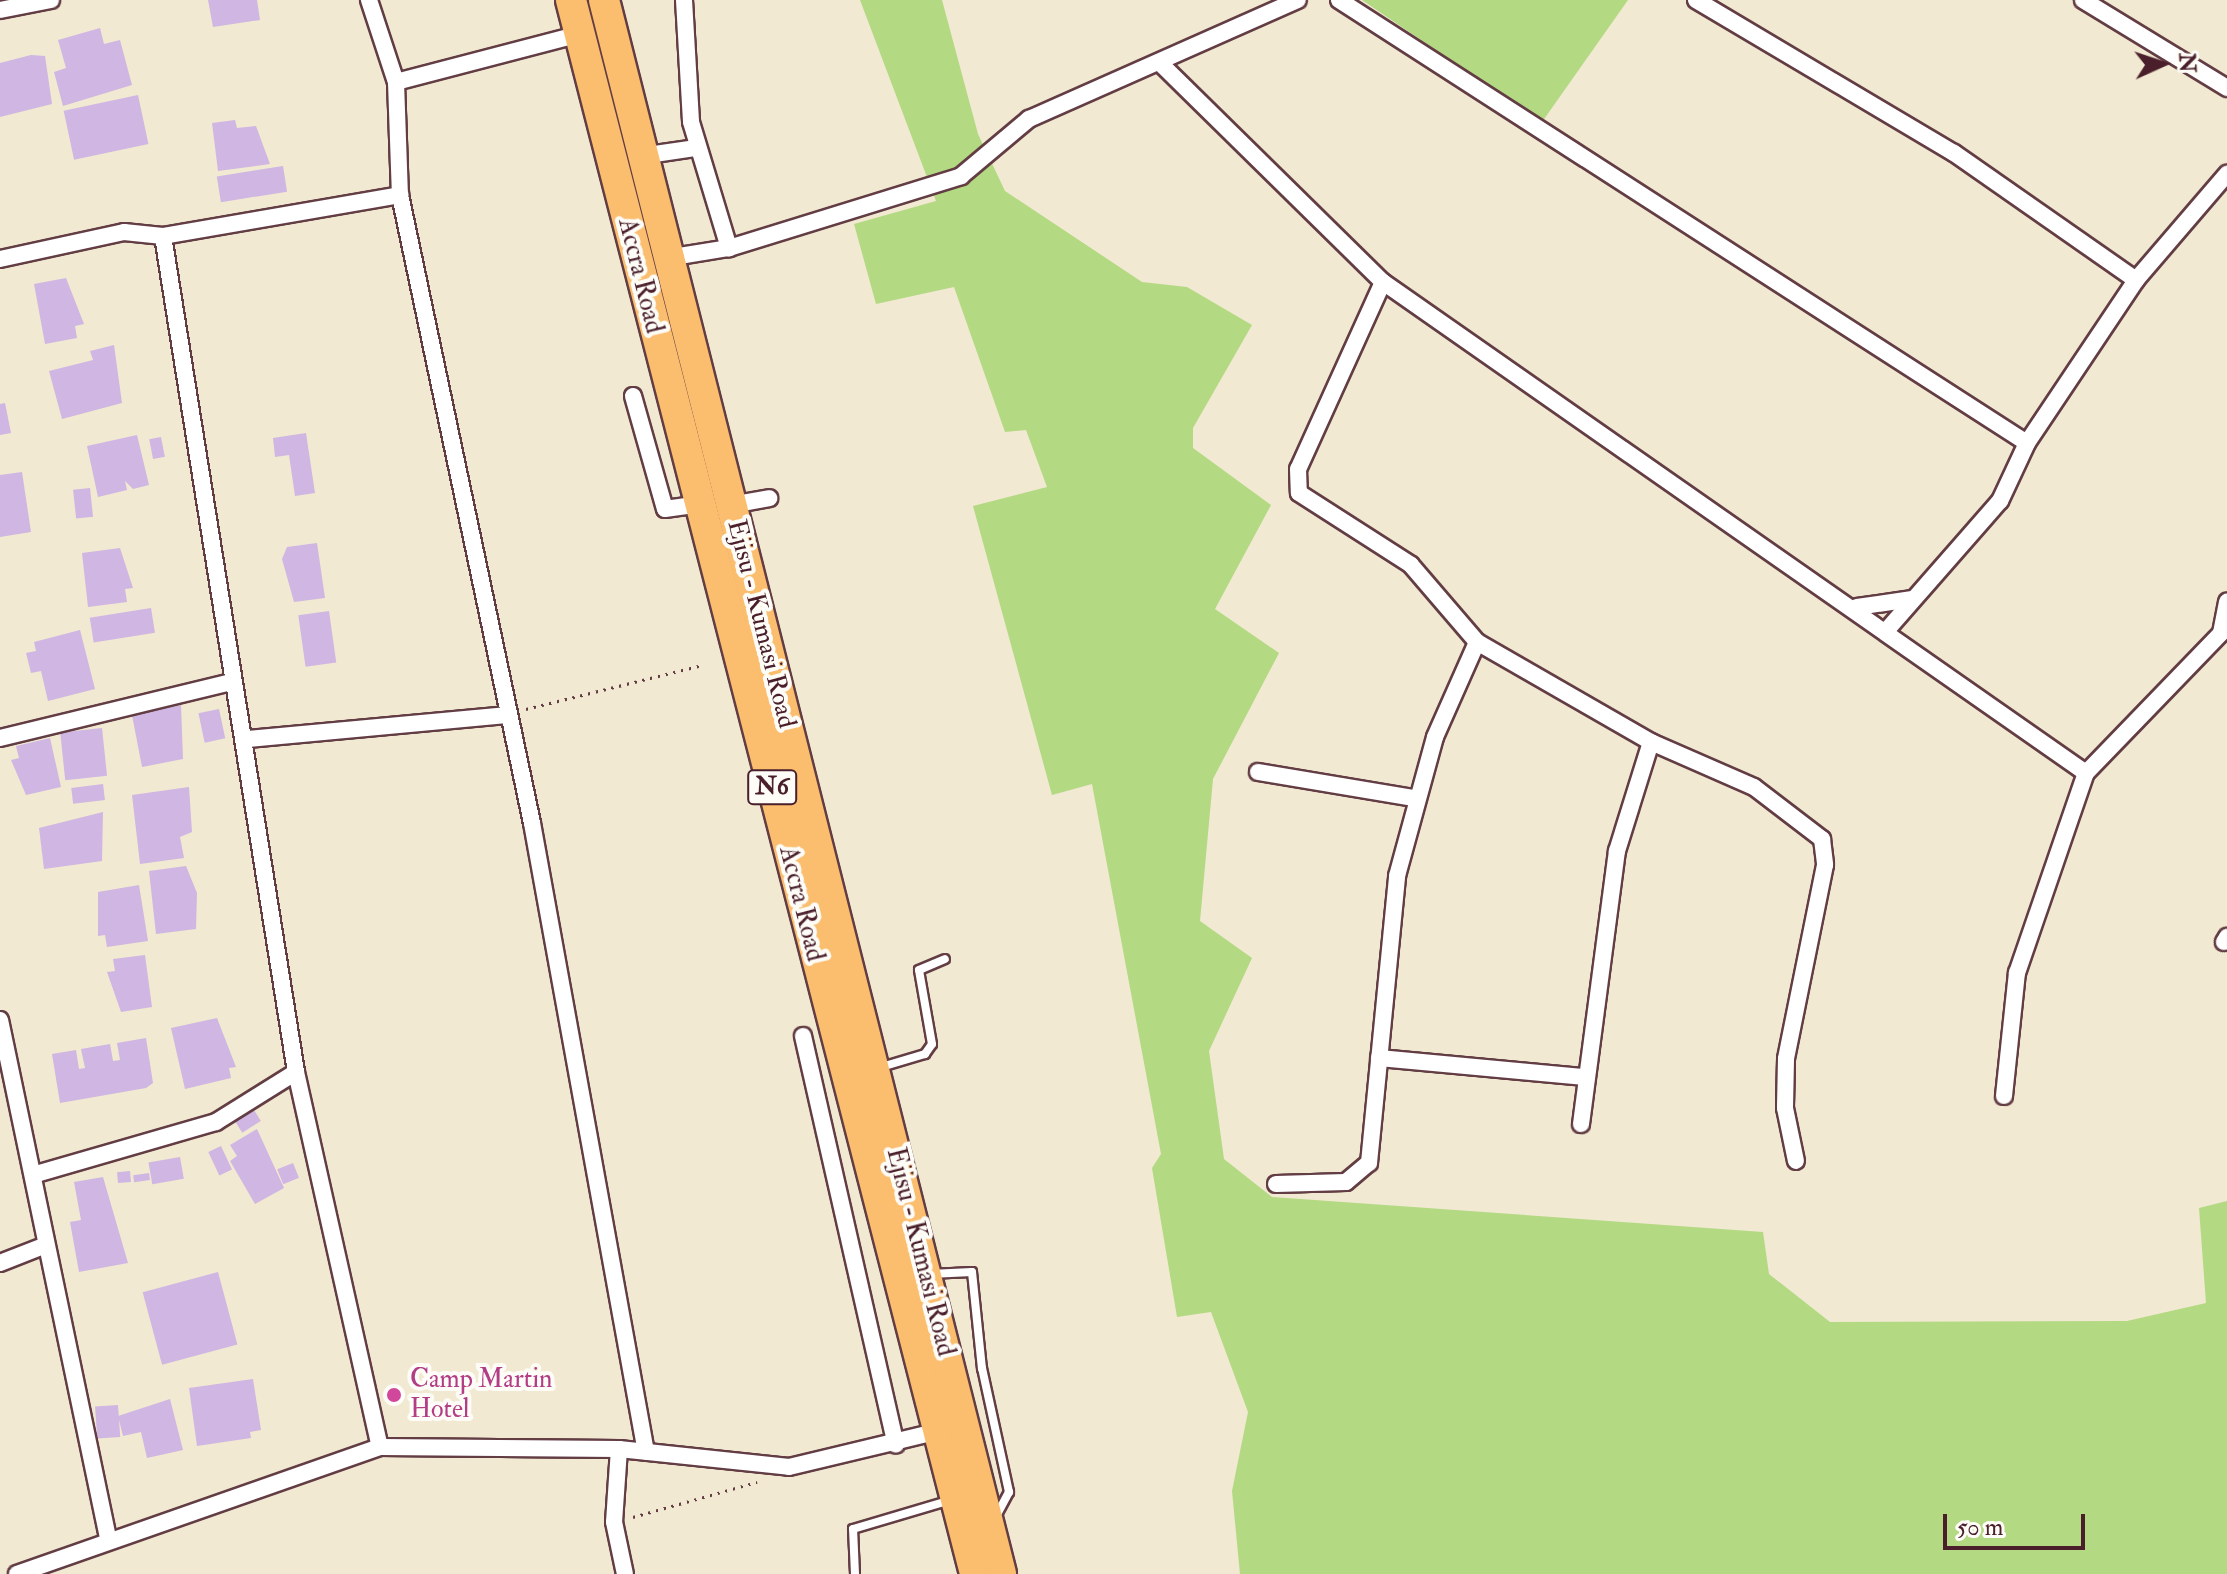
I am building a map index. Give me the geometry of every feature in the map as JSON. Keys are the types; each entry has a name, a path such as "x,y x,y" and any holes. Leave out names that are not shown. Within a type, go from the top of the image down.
{"highway":[{"name":"Accra Road","path":"571,0 935,1432 975,1574"},
{"name":"Ejisu - Kumasi Road","path":"604,0 1001,1574"}],"street":[{"path":"0,10 51,0"},
{"path":"369,0 396,82 400,195 508,715 646,1452"},
{"path":"684,0 696,148 729,248"},
{"path":"667,258 729,248 961,176 1029,119 1161,64 1298,0"},
{"path":"1339,0 2027,443"},
{"path":"1696,0 1954,153 2136,280"},
{"path":"2083,0 2227,88"},
{"path":"396,82 580,34"},
{"path":"1161,64 1383,282 1857,607 1886,631 2086,773"},
{"path":"641,156 696,148"},
{"path":"1886,631 2000,501 2027,443 2136,280 2227,174"},
{"path":"0,259 124,232 163,236 400,195"},
{"path":"163,236 231,682 248,739 296,1072 380,1447"},
{"path":"1383,282 1298,469 1299,493 1411,565 1477,642 1651,742 1754,787 1822,839 1827,852 1786,1059 1785,1108 1796,1161"},
{"path":"633,396 665,509 701,504"},
{"path":"731,505 769,498"},
{"path":"1857,607 1912,599"},
{"path":"2004,1096 2017,973 2086,773 2224,634 2227,602"},
{"path":"1276,1184 1346,1182 1363,1173 1379,1058 1386,931 1414,798 1477,642"},
{"path":"0,738 231,682"},
{"path":"248,739 508,715"},
{"path":"1581,1124 1617,851 1651,742"},
{"path":"1258,772 1414,798"},
{"path":"0,1020 36,1174 46,1245 108,1538"},
{"path":"803,1036 896,1445"},
{"path":"1379,1058 1585,1077"},
{"path":"36,1174 216,1122 296,1072"},
{"path":"0,1263 46,1245"},
{"path":"17,1574 108,1538 380,1447 619,1449 789,1467 896,1445 935,1432"},
{"path":"619,1449 614,1522 625,1574"}],"lane":[{"path":"874,1070 925,1054 932,1044 919,970 945,959"},
{"path":"925,1275 972,1272 982,1368 1009,1492 1004,1510 988,1521"},
{"path":"855,1574 853,1529 956,1498"}],"path":[{"path":"508,715 703,665"},
{"path":"614,1522 789,1467"}],"green space":[{"path":"860,0 942,0 978,134 1005,191 1142,282 1187,287 1252,325 1193,428 1193,448 1271,505 1215,609 1279,653 1213,779 1200,921 1252,958 1209,1051 1224,1159 1272,1197 1763,1232 1769,1274 1830,1322 2127,1321 2206,1303 2199,1208 2227,1201 2227,1574 1240,1574 1232,1491 1248,1412 1211,1312 1177,1317 1152,1168 1161,1154 1092,784 1052,795 973,506 1047,487 1026,430 1005,432 954,287 876,304 854,224 936,201"},
{"path":"1362,0 1628,0 1542,122"}],"building":[{"path":"208,0 257,0 260,20 213,27"},
{"path":"100,28 104,44 120,40 132,85 63,106 54,72 66,68 58,40"},
{"path":"31,55 45,56 52,104 0,117 0,63"},
{"path":"138,95 148,144 74,160 64,111"},
{"path":"235,120 237,128 256,126 270,164 218,171 212,123"},
{"path":"283,166 287,192 221,202 217,176"},
{"path":"66,278 84,324 75,326 77,338 45,344 34,284"},
{"path":"114,345 122,403 62,419 49,371 93,360 90,351"},
{"path":"5,403 11,433 0,435 0,404"},
{"path":"306,433 315,493 295,496 289,455 275,457 273,438"},
{"path":"137,435 149,485 133,489 125,481 127,490 98,497 87,446"},
{"path":"161,437 165,457 153,459 149,439"},
{"path":"22,472 31,532 0,537 0,475"},
{"path":"90,488 93,517 76,519 73,490"},
{"path":"317,543 325,598 294,602 282,559 287,547"},
{"path":"120,548 133,588 125,589 127,602 88,607 82,553"},
{"path":"151,608 155,633 94,642 90,618"},
{"path":"329,611 336,662 306,667 298,615"},
{"path":"80,630 95,689 48,701 41,671 31,673 26,653 36,651 34,642"},
{"path":"181,705 183,759 142,767 132,715"},
{"path":"219,709 225,738 205,743 198,713"},
{"path":"102,728 107,776 65,780 60,732"},
{"path":"50,738 61,787 26,795 11,760 19,758 16,746"},
{"path":"103,784 105,800 73,804 71,788"},
{"path":"189,787 192,832 180,837 184,858 140,864 132,795"},
{"path":"103,812 102,861 44,869 39,828"},
{"path":"186,866 197,893 196,929 156,934 149,871"},
{"path":"139,885 148,941 107,947 105,935 98,936 98,892"},
{"path":"145,955 152,1007 121,1012 107,972 115,971 113,959"},
{"path":"217,1018 236,1067 229,1068 231,1078 185,1089 171,1028"},
{"path":"146,1038 153,1083 146,1088 60,1103 52,1054 76,1050 79,1069 85,1068 81,1049 110,1044 113,1061 120,1060 117,1043"},
{"path":"254,1110 261,1121 242,1133 235,1122"},
{"path":"257,1129 284,1188 255,1204 230,1161 237,1156 230,1145"},
{"path":"221,1146 232,1170 219,1175 208,1152"},
{"path":"180,1157 184,1179 152,1184 148,1163"},
{"path":"293,1163 299,1178 283,1184 277,1169"},
{"path":"130,1171 131,1182 118,1183 117,1172"},
{"path":"149,1173 150,1180 134,1182 133,1175"},
{"path":"103,1177 128,1263 79,1272 70,1222 81,1220 74,1182"},
{"path":"218,1272 237,1344 162,1365 143,1292"},
{"path":"253,1379 261,1430 250,1432 251,1438 197,1446 189,1388"},
{"path":"170,1399 183,1450 147,1458 141,1432 123,1436 118,1416"},
{"path":"118,1405 120,1437 97,1439 95,1407"}],"place":[{"name":"Camp Martin Hotel","path":"394,1395"}]}
